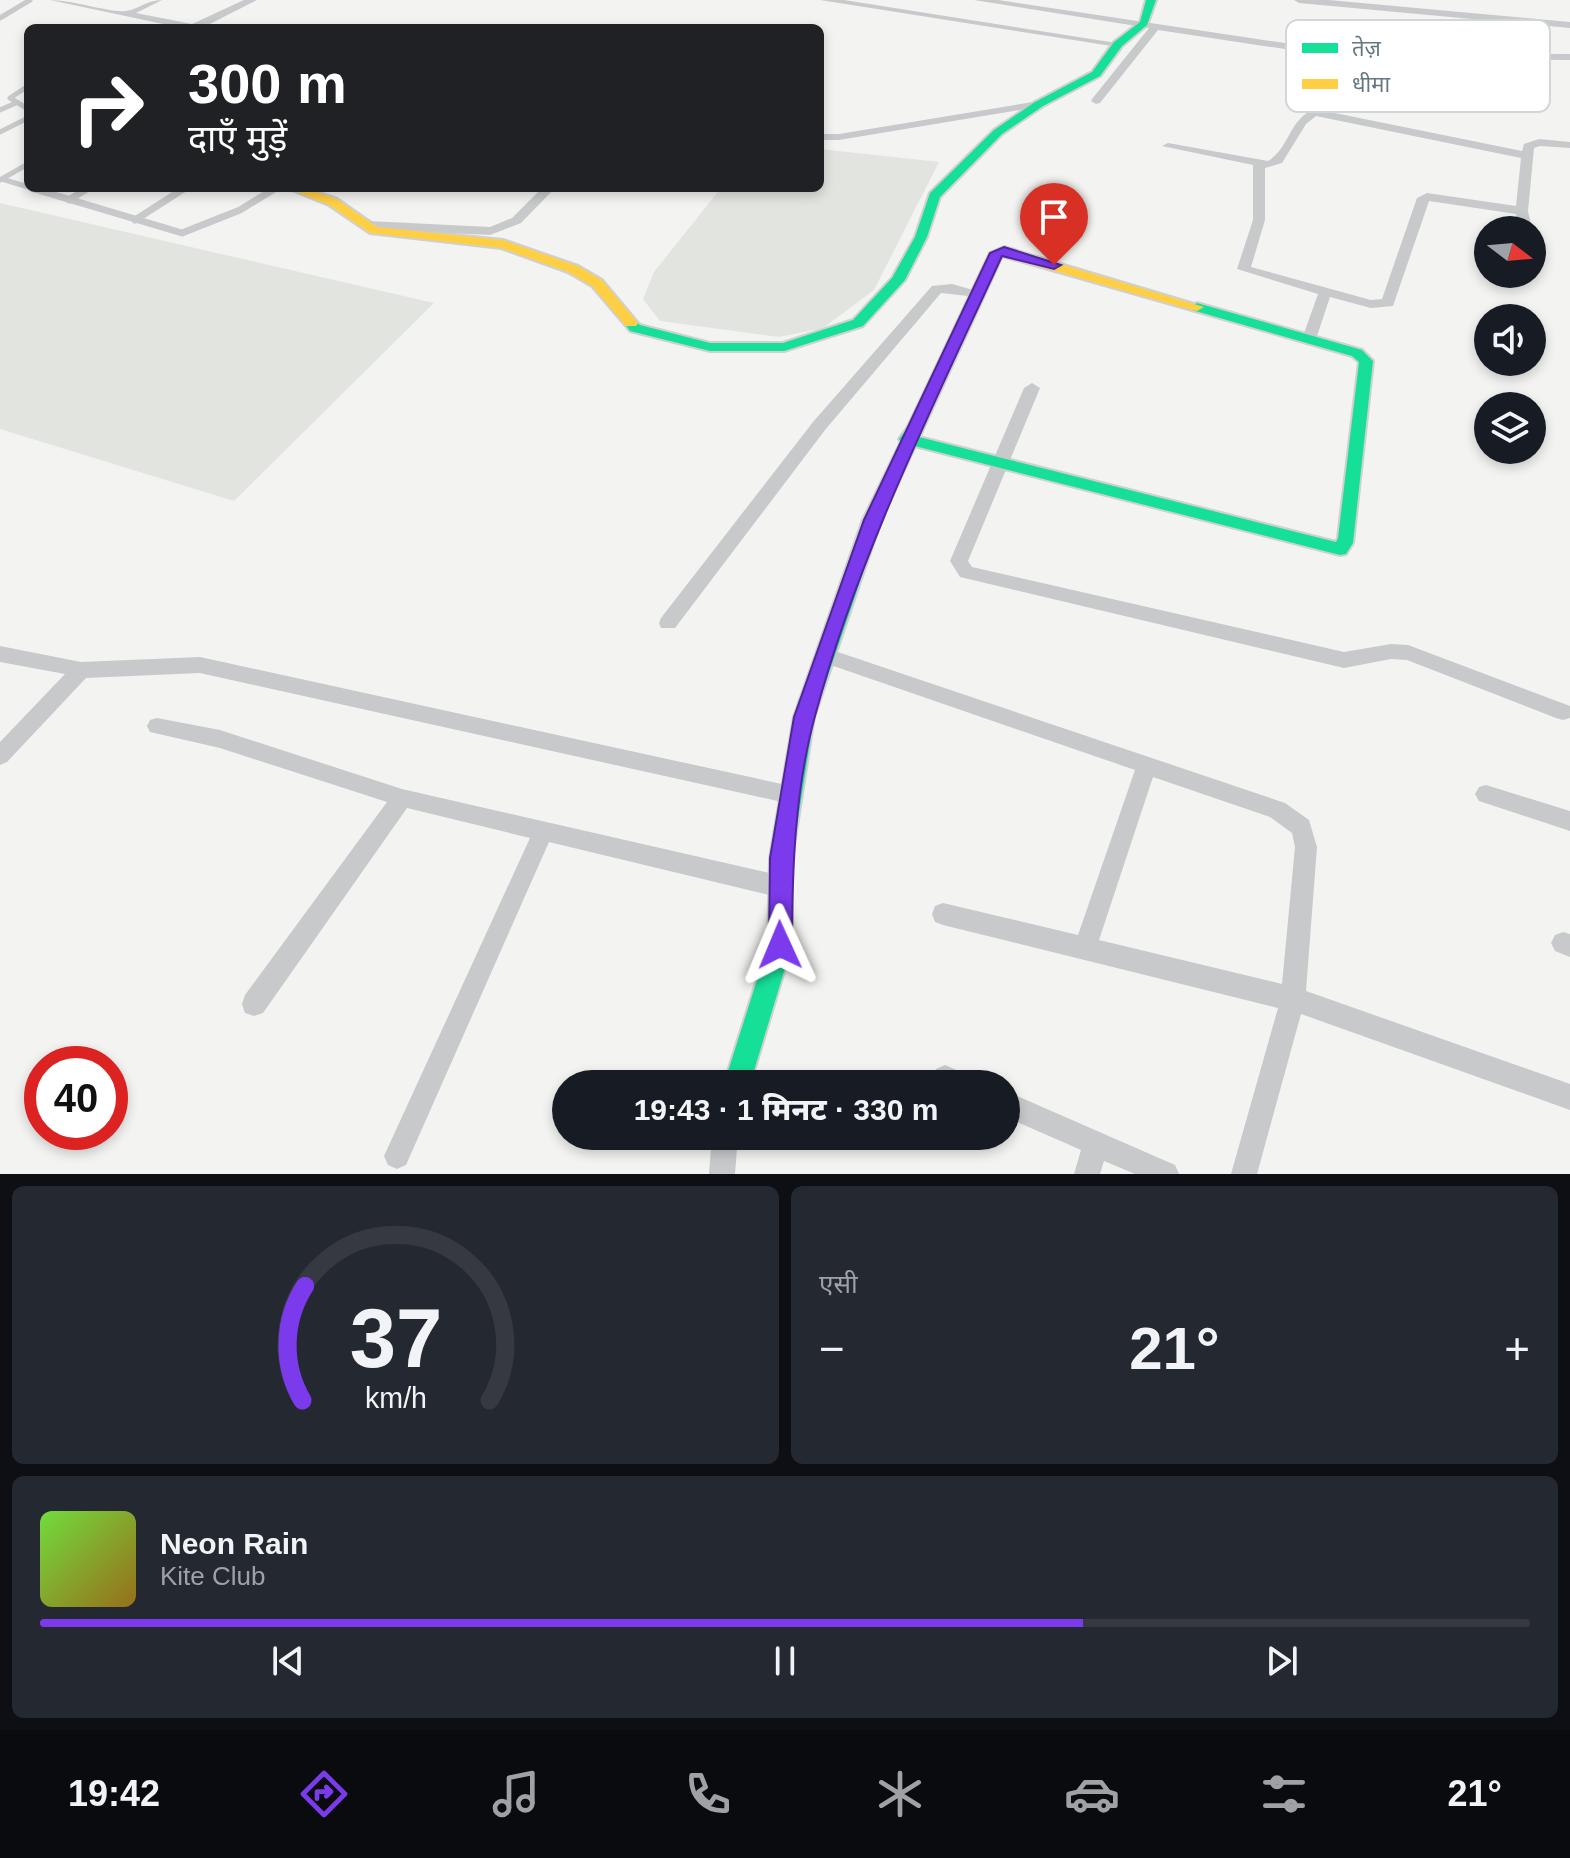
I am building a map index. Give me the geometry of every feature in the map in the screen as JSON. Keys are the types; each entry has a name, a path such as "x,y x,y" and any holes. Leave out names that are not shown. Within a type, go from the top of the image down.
{"street":[{"path":"126,14 157,0"},
{"path":"203,24 252,0"},
{"path":"825,0 1118,44"},
{"path":"979,0 1286,46"},
{"path":"1096,101 1150,24 1151,0"},
{"path":"1299,0 1513,20"},
{"path":"1381,0 1389,9"},
{"path":"62,1 175,24"},
{"path":"1550,23 1570,25"},
{"path":"304,192 333,202 368,225 416,236 503,244 573,269 597,283 635,328 710,347 784,347 858,323 898,280 921,237 934,196 998,132 1039,104 1096,74 1118,44 1150,24"},
{"path":"1550,57 1570,57"},
{"path":"824,137 1039,104"},
{"path":"1168,146 1270,165 1280,161 1306,116 1315,112 1525,155"},
{"path":"1523,216 1528,146 1539,142 1570,145"},
{"path":"1259,164 1259,220 1244,269 1386,305 1421,201 1427,197 1522,211"},
{"path":"368,225 490,231 518,222 545,192"},
{"path":"741,1070 778,955 782,931 778,886 804,717 872,520 907,439 997,253 1004,251 1357,353 1366,361 1347,539 1340,549 1325,548 907,439"},
{"path":"668,623 819,426 937,289 952,288 977,293"},
{"path":"1309,339 1325,292"},
{"path":"1032,388 959,561 966,572 1344,660 1361,659 1381,650 1408,653 1563,712"},
{"path":"0,654 81,670 200,665 791,795"},
{"path":"826,656 1277,810 1301,827 1306,847 1293,999 1244,1174"},
{"path":"0,756 81,670"},
{"path":"157,726 220,739 402,798 778,886"},
{"path":"1085,948 1147,765"},
{"path":"1486,794 1570,821"},
{"path":"254,1004 402,798"},
{"path":"397,1156 543,832"},
{"path":"943,914 1293,999 1570,1097"},
{"path":"1020,1110 1166,1174"},
{"path":"1087,1174 1097,1142"},
{"path":"722,1174 724,1150"}],"lane":[{"path":"0,18 30,0"},
{"path":"0,110 24,90"},
{"path":"0,97 24,107"},
{"path":"0,132 24,120"},
{"path":"1,180 24,166"},
{"path":"1,180 24,187"},
{"path":"42,192 182,233 240,210 269,192"},
{"path":"69,200 82,192"},
{"path":"135,220 179,192"}],"shaded area":[{"path":"824,149 939,162 874,290 823,328 779,337 660,321 643,299 654,272 718,192 824,192"},
{"path":"0,203 434,303 234,501 0,429"}],"traffic: fast":[{"path":"631,323 635,328 710,347 784,347 858,323 898,280 921,237 934,196 998,132 1039,104 1096,74 1118,44 1144,23 1151,0"},
{"path":"907,439 1340,549 1347,539 1366,361 1357,353 1197,307"},
{"path":"741,1070 780,945 781,858 804,717 872,520 914,431"}],"traffic: slow":[{"path":"304,192 333,202 374,230 503,244 573,269 597,283 631,323"},
{"path":"914,431 997,253 1004,251 1197,307"}],"route":[{"path":"780,945 782,931 778,886 804,717 872,520 907,439 997,253 1004,251 1054,265"}]}
